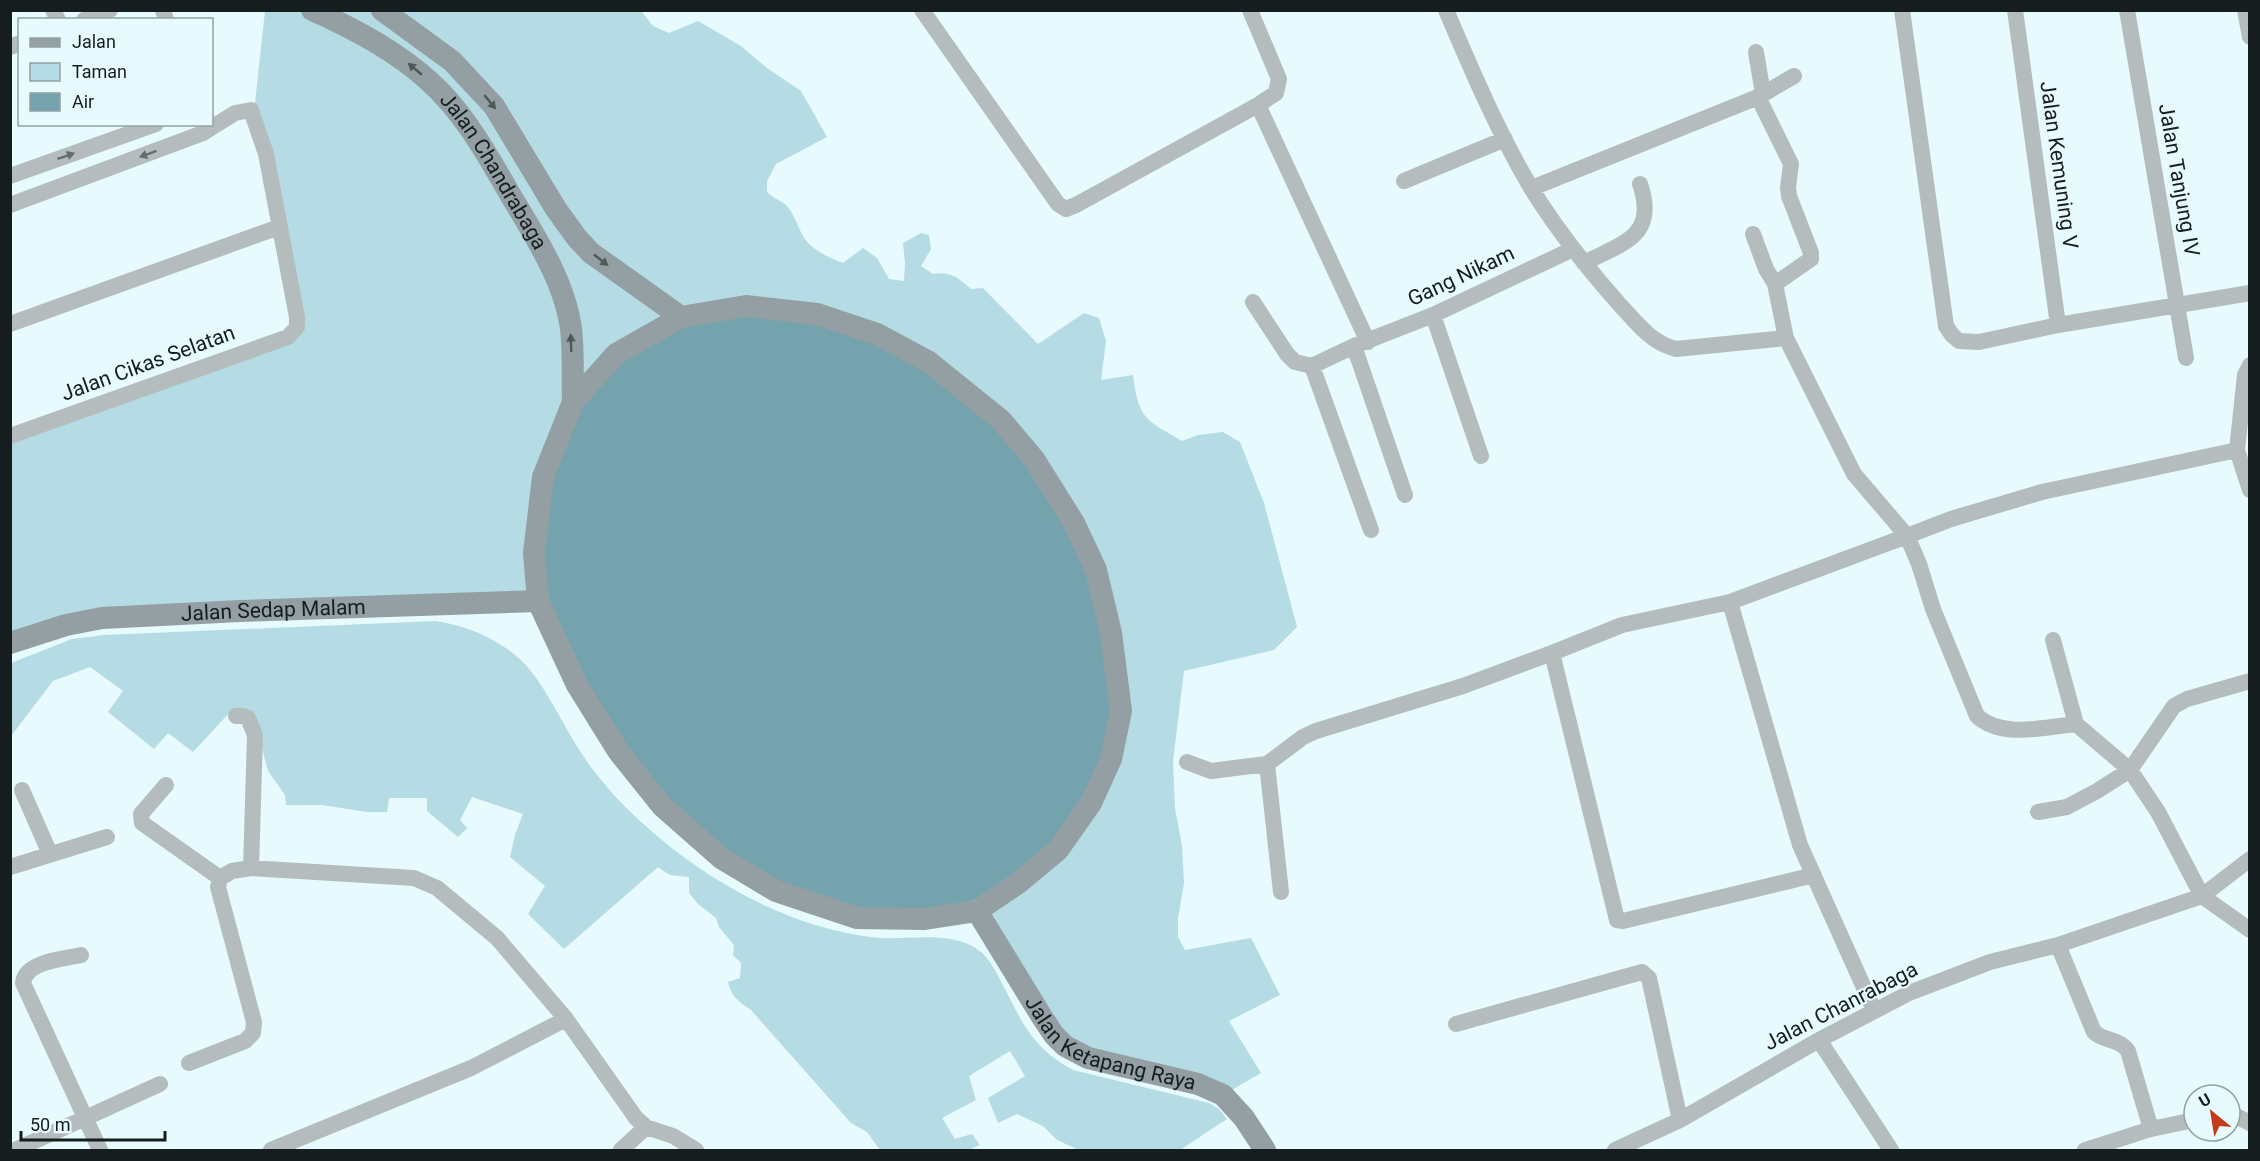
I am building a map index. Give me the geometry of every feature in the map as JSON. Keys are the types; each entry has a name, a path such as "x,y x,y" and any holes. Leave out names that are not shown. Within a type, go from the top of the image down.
{"street":[{"path":"89,18 110,10"},
{"name":"Jalan Chandrabaga","path":"382,10 452,61 494,106 556,210 577,238 615,271 681,317"},
{"path":"922,10 1058,204 1066,209 1258,105 1275,93 1278,79 1250,10"},
{"path":"1446,10 1505,139 1532,189 1584,263 1645,332 1660,346 1676,350 1786,338"},
{"path":"1902,10 1946,326 1959,341 1971,343 2058,325 2250,293"},
{"name":"Jalan Kemuning V","path":"2016,10 2058,325"},
{"name":"Jalan Tanjung IV","path":"2127,10 2186,358"},
{"path":"2245,10 2250,37"},
{"name":"Jalan Chandrabaga","path":"314,12 370,39 407,62 454,107 489,157 552,266 571,327 573,402"},
{"path":"1756,52 1760,95 1791,164 1789,196 1811,253 1811,259 1776,284"},
{"path":"1532,189 1760,95 1794,76"},
{"path":"1258,105 1361,344 1405,495"},
{"path":"10,324 279,227 266,154 255,114 251,110 235,113 213,124"},
{"path":"213,111 235,113"},
{"path":"10,176 150,126"},
{"path":"10,205 202,129"},
{"path":"1404,181 1505,139"},
{"path":"1584,263 1637,233 1643,223 1646,209 1646,200 1640,184"},
{"name":"Jalan Cikas Selatan","path":"10,436 288,337 297,327 297,317 279,227"},
{"path":"1753,234 1766,269 1776,284 1786,338 1854,474 1907,536 1919,564 1933,609 1977,716 1987,725 2009,730 2076,724"},
{"name":"Gang Nikam","path":"1312,366 1433,315 1573,249"},
{"path":"1253,302 1287,354 1295,362 1312,366 1371,530"},
{"path":"746,306 817,314 877,334 929,362 1001,420 1034,459 1074,523 1096,570 1111,633 1121,711 1111,759 1091,803 1058,850 1017,884 977,911 925,919 857,918 776,891 721,858 662,806 618,751 577,685 538,601 534,553 543,477 573,402 616,354 681,317 746,306"},
{"path":"1433,315 1481,456"},
{"path":"2250,364 2245,375 2237,450 2250,490"},
{"path":"1186,762 1211,771 1267,764 1309,733 1462,686 1622,625 1730,602 1951,519 2042,492 2237,450"},
{"name":"Jalan Sedap Malam","path":"10,643 102,618 538,601"},
{"path":"1730,602 1800,845 1874,1010"},
{"path":"2053,640 2076,724 2130,770 2158,812 2202,896 2250,930"},
{"path":"1552,653 1617,920 1623,921 1814,875"},
{"path":"2038,812 2067,807 2130,770 2174,706 2187,699 2250,681"},
{"path":"236,716 243,716 250,720 255,735 250,868"},
{"path":"1267,764 1281,892"},
{"path":"166,785 141,814 142,822 220,878"},
{"path":"22,790 50,854"},
{"path":"10,867 107,837"},
{"name":"Jalan Chanrabaga","path":"1616,1150 1680,1120 1819,1040 1909,993 1990,962 2058,945 2202,896 2250,859"},
{"path":"189,1063 245,1041 254,1030 254,1022 218,887 220,878 231,871 250,868 414,878 437,888 497,938 566,1019 625,1106 646,1127 673,1136 696,1150"},
{"name":"Jalan Ketapang Raya","path":"977,911 1042,1017 1065,1046 1088,1058 1211,1088 1232,1102 1265,1150"},
{"path":"2058,945 2094,1032 2100,1038 2123,1044 2128,1051 2151,1129"},
{"path":"81,955 36,967 27,973 24,984 100,1150"},
{"path":"1456,1024 1642,972 1648,978 1680,1120"},
{"path":"271,1150 471,1068 566,1019"},
{"path":"1819,1040 1891,1150"},
{"path":"15,1150 160,1084"},
{"path":"2085,1150 2151,1129 2182,1123"},
{"path":"621,1150 646,1127"}],"green space":[{"path":"265,11 641,11 653,26 669,33 698,21 741,46 767,68 801,91 827,137 776,164 767,181 767,192 787,206 806,241 815,249 843,263 863,248 877,258 889,279 904,281 903,243 921,233 929,235 931,249 921,266 933,274 954,276 971,289 983,288 1038,344 1084,313 1099,318 1106,341 1101,380 1133,375 1141,410 1160,428 1182,441 1198,435 1223,432 1240,442 1264,503 1297,627 1274,650 1184,671 1173,761 1175,808 1182,846 1184,883 1178,918 1178,937 1185,950 1251,938 1280,995 1229,1021 1261,1073 1223,1095 1065,1046 977,911 538,601 102,618 11,643 10,436 296,327 254,112"},
{"path":"436,621 462,627 488,637 521,660 544,690 586,760 615,796 664,841 717,880 776,910 838,931 870,937 925,937 952,939 965,943 977,949 990,962 1018,1015 1032,1036 1060,1062 1073,1070 1209,1103 1219,1109 1227,1119 1180,1150 1079,1150 1057,1140 1043,1126 1017,1114 998,1123 988,1098 1025,1076 1010,1051 969,1076 976,1100 942,1118 955,1139 972,1134 980,1145 968,1150 880,1150 867,1132 851,1123 751,1010 733,995 728,982 740,978 741,963 733,955 734,945 719,927 716,918 698,904 689,893 689,877 670,875 658,867 564,949 528,914 545,886 510,857 523,814 472,797 460,820 467,828 458,837 427,811 427,798 389,798 387,812 367,812 322,805 286,805 285,795 268,771 253,714 232,710 193,752 168,733 154,749 108,712 123,691 90,667 53,681 11,736 11,663 72,639 104,635"}],"water":[{"path":"746,306 877,334 1001,420 1074,523 1121,711 1091,803 1019,882 925,919 806,902 662,806 577,685 534,553 573,402 681,317"}]}
